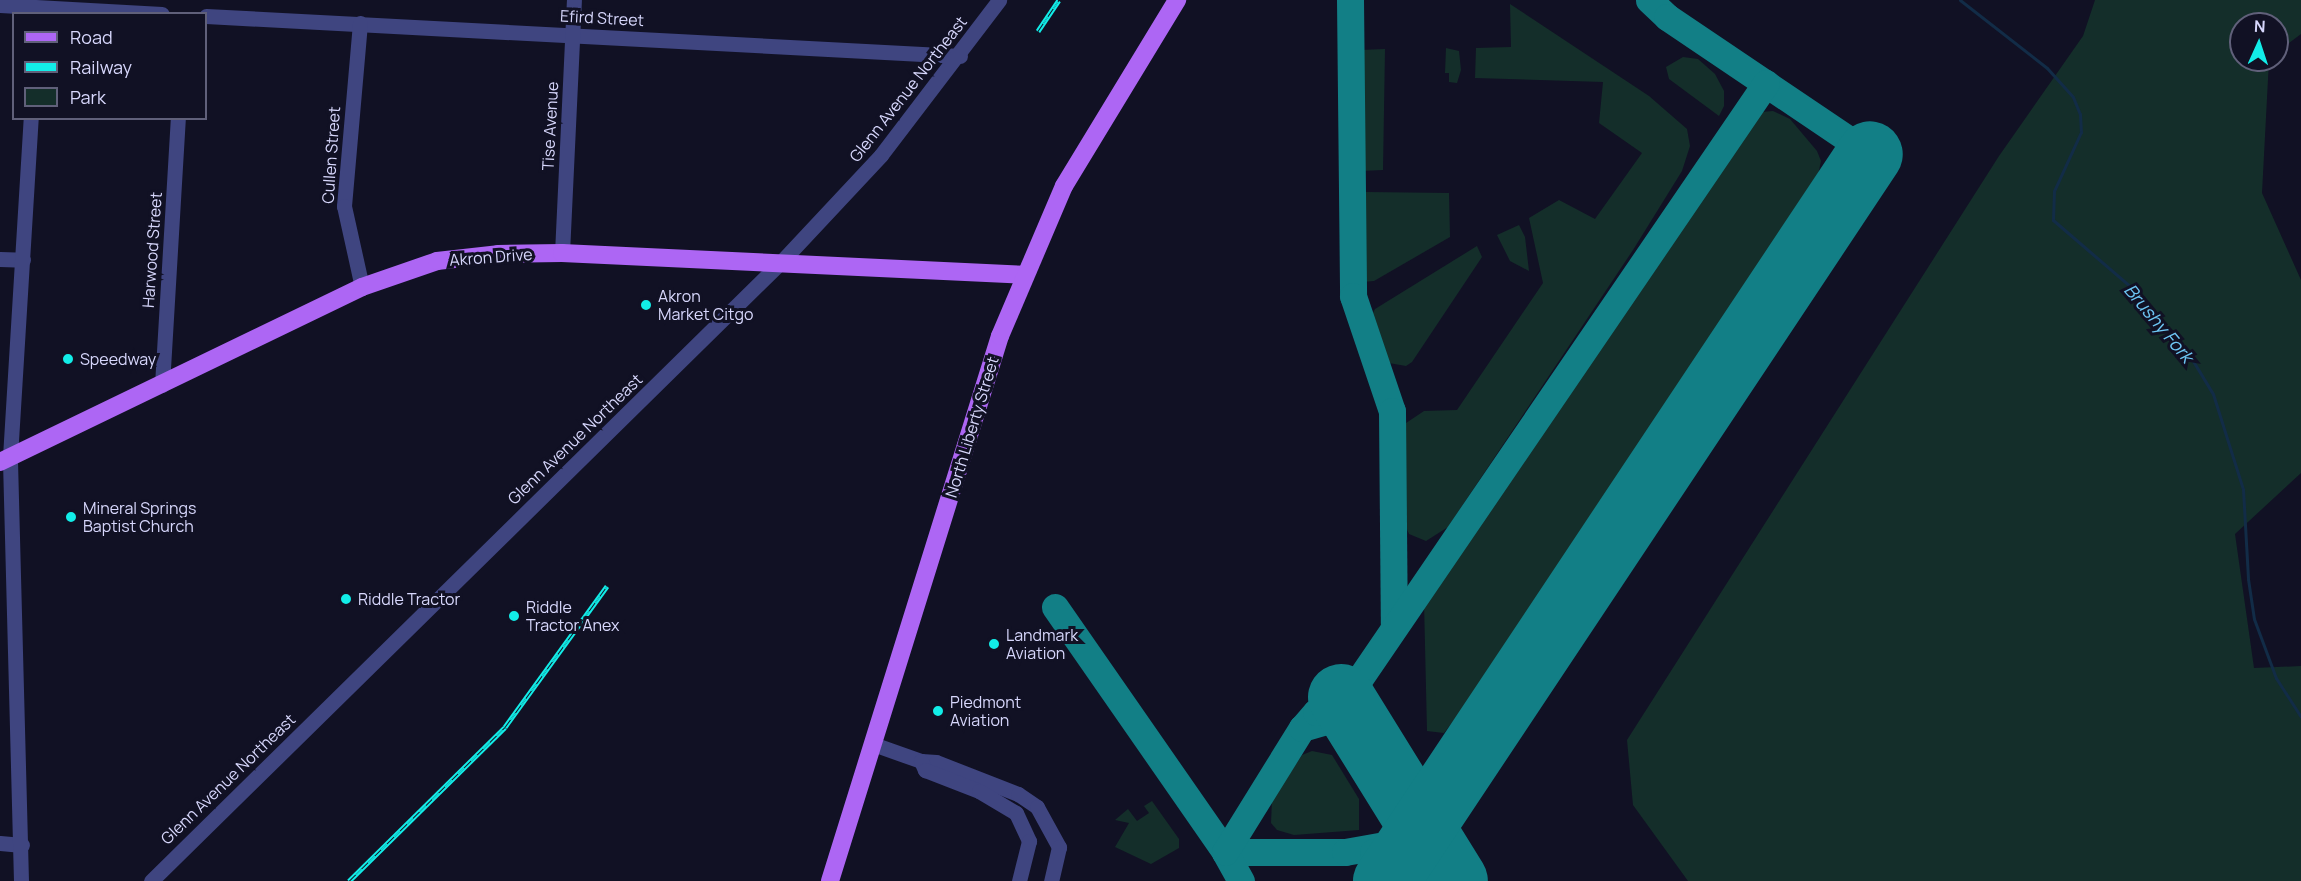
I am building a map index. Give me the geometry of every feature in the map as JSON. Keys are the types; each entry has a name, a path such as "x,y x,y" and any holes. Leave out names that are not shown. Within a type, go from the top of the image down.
{"main road":[{"name":"North Liberty Street","path":"830,881 1000,336 1064,186 1177,0"},
{"name":"Akron Drive","path":"5,459 362,287 437,261 498,254 562,253 1025,275"}],"street":[{"name":"Tise Avenue","path":"562,253 574,0"},
{"name":"Glenn Avenue Northeast","path":"151,881 781,262 881,155 960,56 999,0"},
{"path":"0,5 126,12"},
{"name":"Efird Street","path":"207,16 960,56"},
{"name":"Cullen Street","path":"360,23 344,206 362,287"},
{"path":"21,881 22,845 5,459 8,385 23,260 31,120"},
{"name":"Harwood Street","path":"162,385 178,120"},
{"path":"0,259 23,260"},
{"path":"873,744 921,761 936,762 955,769 1018,794 1037,807 1059,847 1051,881"},
{"path":"921,761 926,770 979,791 1016,813 1029,841 1019,881"},
{"path":"0,843 22,845"}],"green space":[{"path":"2095,0 2301,0 2301,34 2289,43 2289,12 2229,12 2229,72 2268,72 2262,193 2301,280 2301,473 2235,534 2254,668 2301,666 2301,881 1688,881 1633,805 1627,740 1999,156 2083,36"},
{"path":"1510,4 1649,96 1687,129 1690,146 1682,171 1633,250 1448,527 1426,541 1409,534 1401,515 1399,434 1403,425 1424,411 1457,410 1543,283 1529,218 1559,200 1595,219 1642,153 1599,123 1603,82 1475,78 1476,48 1511,47"},
{"path":"1446,48 1459,51 1461,70 1457,83 1449,82 1449,73 1445,73"},
{"path":"1385,49 1383,170 1360,171 1360,50"},
{"path":"1683,57 1698,59 1715,74 1724,91 1724,106 1719,116 1669,79 1666,67"},
{"path":"1773,111 1790,119 1817,151 1821,161 1818,175 1461,711 1444,733 1427,731 1424,602 1743,129 1761,112"},
{"path":"1366,192 1449,193 1450,237 1374,281 1362,282 1361,198"},
{"path":"1519,225 1525,237 1529,271 1510,261 1497,235"},
{"path":"1477,246 1482,257 1412,362 1406,366 1389,363 1371,317 1375,309"},
{"path":"1312,751 1332,755 1359,799 1359,830 1294,835 1277,830 1271,823 1272,800 1302,755"},
{"path":"1152,801 1179,839 1179,848 1151,864 1115,847 1129,823 1115,820 1128,809 1137,821 1149,813 1144,806"}],"waterway":[{"name":"Brushy Fork","path":"1960,0 2047,68 2073,97 2080,114 2081,132 2054,191 2053,220 2131,287 2190,356 2213,394 2243,489 2248,579 2254,619 2276,678 2301,717"}],"taxiway":[{"path":"1350,0 1353,296 1392,411 1394,626"},
{"path":"1649,0 1667,17 1870,154"},
{"path":"1241,881 1225,852 1302,728 1316,712 1354,687 1766,83"},
{"path":"1055,607 1225,852 1345,852 1391,844 1421,829"},
{"path":"1302,728 1327,721 1367,739"},
{"path":"1373,852 1404,853 1447,881"}],"runway":[{"path":"1386,881 1870,154"},
{"path":"1341,697 1455,881"}],"railway":[{"path":"1038,31 1059,0"},
{"path":"349,881 505,727 607,586"}],"place":[{"name":"Akron Market Citgo","path":"646,305"},
{"name":"Speedway","path":"68,359"},
{"name":"Mineral Springs Baptist Church","path":"71,517"},
{"name":"Riddle Tractor","path":"346,599"},
{"name":"Riddle Tractor Anex","path":"514,616"},
{"name":"Landmark Aviation","path":"994,644"},
{"name":"Piedmont Aviation","path":"938,711"}]}
